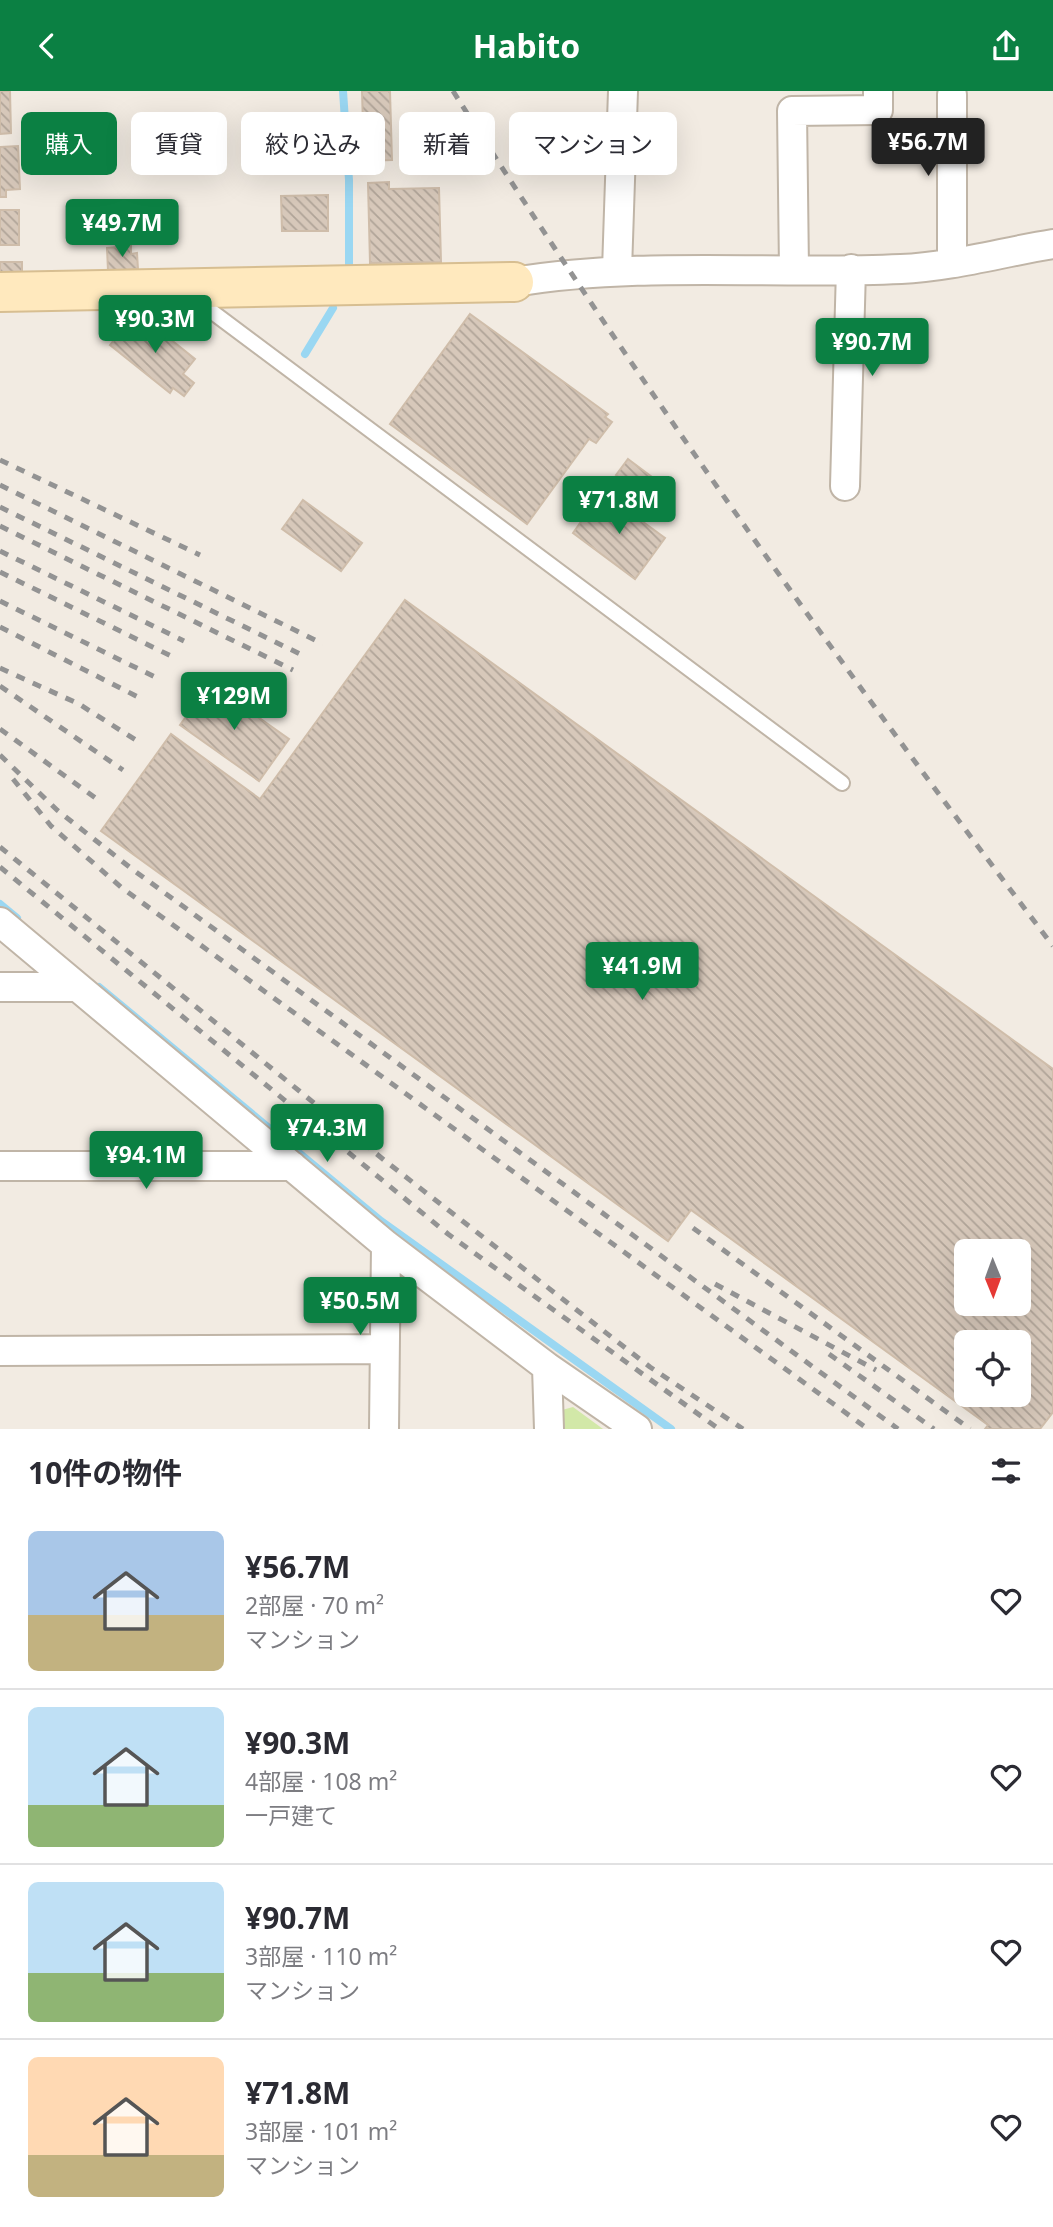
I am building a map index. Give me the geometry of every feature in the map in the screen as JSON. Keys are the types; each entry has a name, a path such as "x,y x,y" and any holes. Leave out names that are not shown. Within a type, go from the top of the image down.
{"street":[{"path":"617,270 623,91"},
{"path":"794,269 792,111 878,110 878,91"},
{"path":"952,95 952,261"},
{"path":"0,292 514,282 568,273 617,270 903,269 1053,244"},
{"path":"845,485 851,269"},
{"path":"0,922 386,1245 547,1367 637,1429"},
{"path":"0,987 75,987"},
{"path":"0,1166 292,1166"},
{"path":"384,1429 386,1245"},
{"path":"0,1351 384,1349"},
{"path":"547,1367 549,1429"}],"lane":[{"path":"181,288 842,783"}],"green space":[{"path":"573,1407 603,1429 562,1429 562,1410"}],"building":[{"path":"0,91 10,91 11,133 0,134"},
{"path":"362,91 390,91 392,160 385,160 385,112 363,112"},
{"path":"18,146 20,189 6,190 6,197 0,197 0,147"},
{"path":"389,182 389,189 439,188 441,262 370,263 368,183"},
{"path":"328,195 328,231 282,231 281,196"},
{"path":"0,210 19,210 19,245 0,245"},
{"path":"131,246 131,254 137,253 138,269 108,271 107,248"},
{"path":"0,262 22,262 22,277 0,277"},
{"path":"470,314 608,414 605,417 612,422 596,443 589,439 527,524 390,424"},
{"path":"133,316 142,323 145,319 195,359 183,374 194,383 184,396 173,388 170,393 110,345"},
{"path":"628,459 668,489 656,505 616,475"},
{"path":"602,492 665,538 635,579 573,533"},
{"path":"303,500 362,543 341,571 282,529"},
{"path":"405,600 1053,1069 1053,1412 1040,1429 985,1429 988,1425 963,1407 1031,1407 1031,1330 954,1330 954,1400 691,1210 668,1241 101,831 171,734 260,799"},
{"path":"210,683 289,739 259,781 180,725"}],"waterway":[{"path":"343,91 349,180 349,277"},
{"path":"305,354 333,308"},
{"path":"0,904 17,918"},
{"path":"99,987 381,1221 671,1429"}],"railway":[{"path":"453,91 596,310 744,525 896,736 1053,946"},
{"path":"0,460 200,555"},
{"path":"0,485 323,644"},
{"path":"0,507 304,656"},
{"path":"0,526 293,670"},
{"path":"0,551 184,641"},
{"path":"0,572 173,657"},
{"path":"0,601 155,677"},
{"path":"0,627 142,699"},
{"path":"0,668 79,704 142,744"},
{"path":"0,686 123,770"},
{"path":"0,729 101,802"},
{"path":"0,755 57,810 132,869 898,1429"},
{"path":"13,779 51,826 122,888 868,1429"},
{"path":"0,847 384,1160 650,1367 743,1429"},
{"path":"0,867 448,1234 719,1429"},
{"path":"693,1228 970,1429"},
{"path":"715,1284 876,1370"},
{"path":"829,1354 934,1429"}]}
